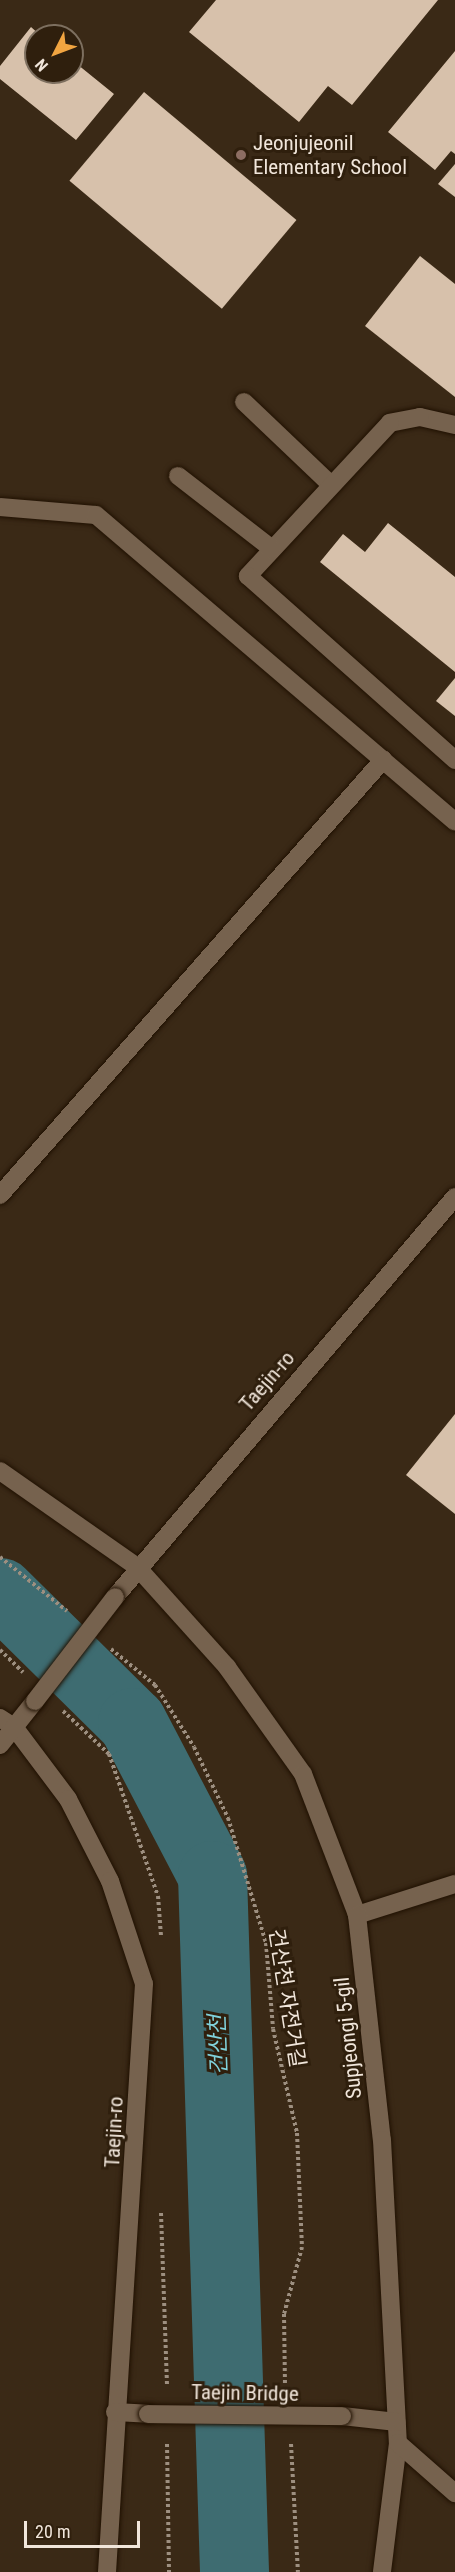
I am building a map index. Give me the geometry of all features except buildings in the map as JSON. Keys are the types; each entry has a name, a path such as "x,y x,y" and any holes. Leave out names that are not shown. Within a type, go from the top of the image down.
{"street":[{"path":"244,402 330,484"},
{"path":"455,425 420,417 390,423 330,484 248,576 455,760"},
{"path":"178,476 272,549"},
{"path":"0,507 96,515 455,822"},
{"path":"0,1195 383,760"},
{"name":"Taejin-ro","path":"107,2572 115,2412 130,2250 144,1984 105,1871 68,1799 7,1723 35,1701 137,1567 455,1197"},
{"name":"Supjeongi 5-gil","path":"0,1472 137,1567 227,1667 303,1774 357,1915 382,2140 398,2443 382,2572"},
{"path":"0,1745 7,1723"},
{"path":"357,1915 455,1884"},
{"name":"Taejin Bridge","path":"115,2412 342,2416 397,2422"},
{"path":"398,2443 455,2493"}],"path":[{"path":"0,1557 76,1619"},
{"name":"건산천 자전거길","path":"102,1641 155,1685 194,1747 228,1818 266,1943 273,2029 297,2133 302,2247 284,2314 286,2398"},
{"path":"290,2433 298,2572"}],"waterway":[{"name":"건산천","path":"0,1592 132,1722 212,1875 234,2572"}],"place":[{"name":"Jeonjujeonil Elementary School","path":"241,155"}]}
